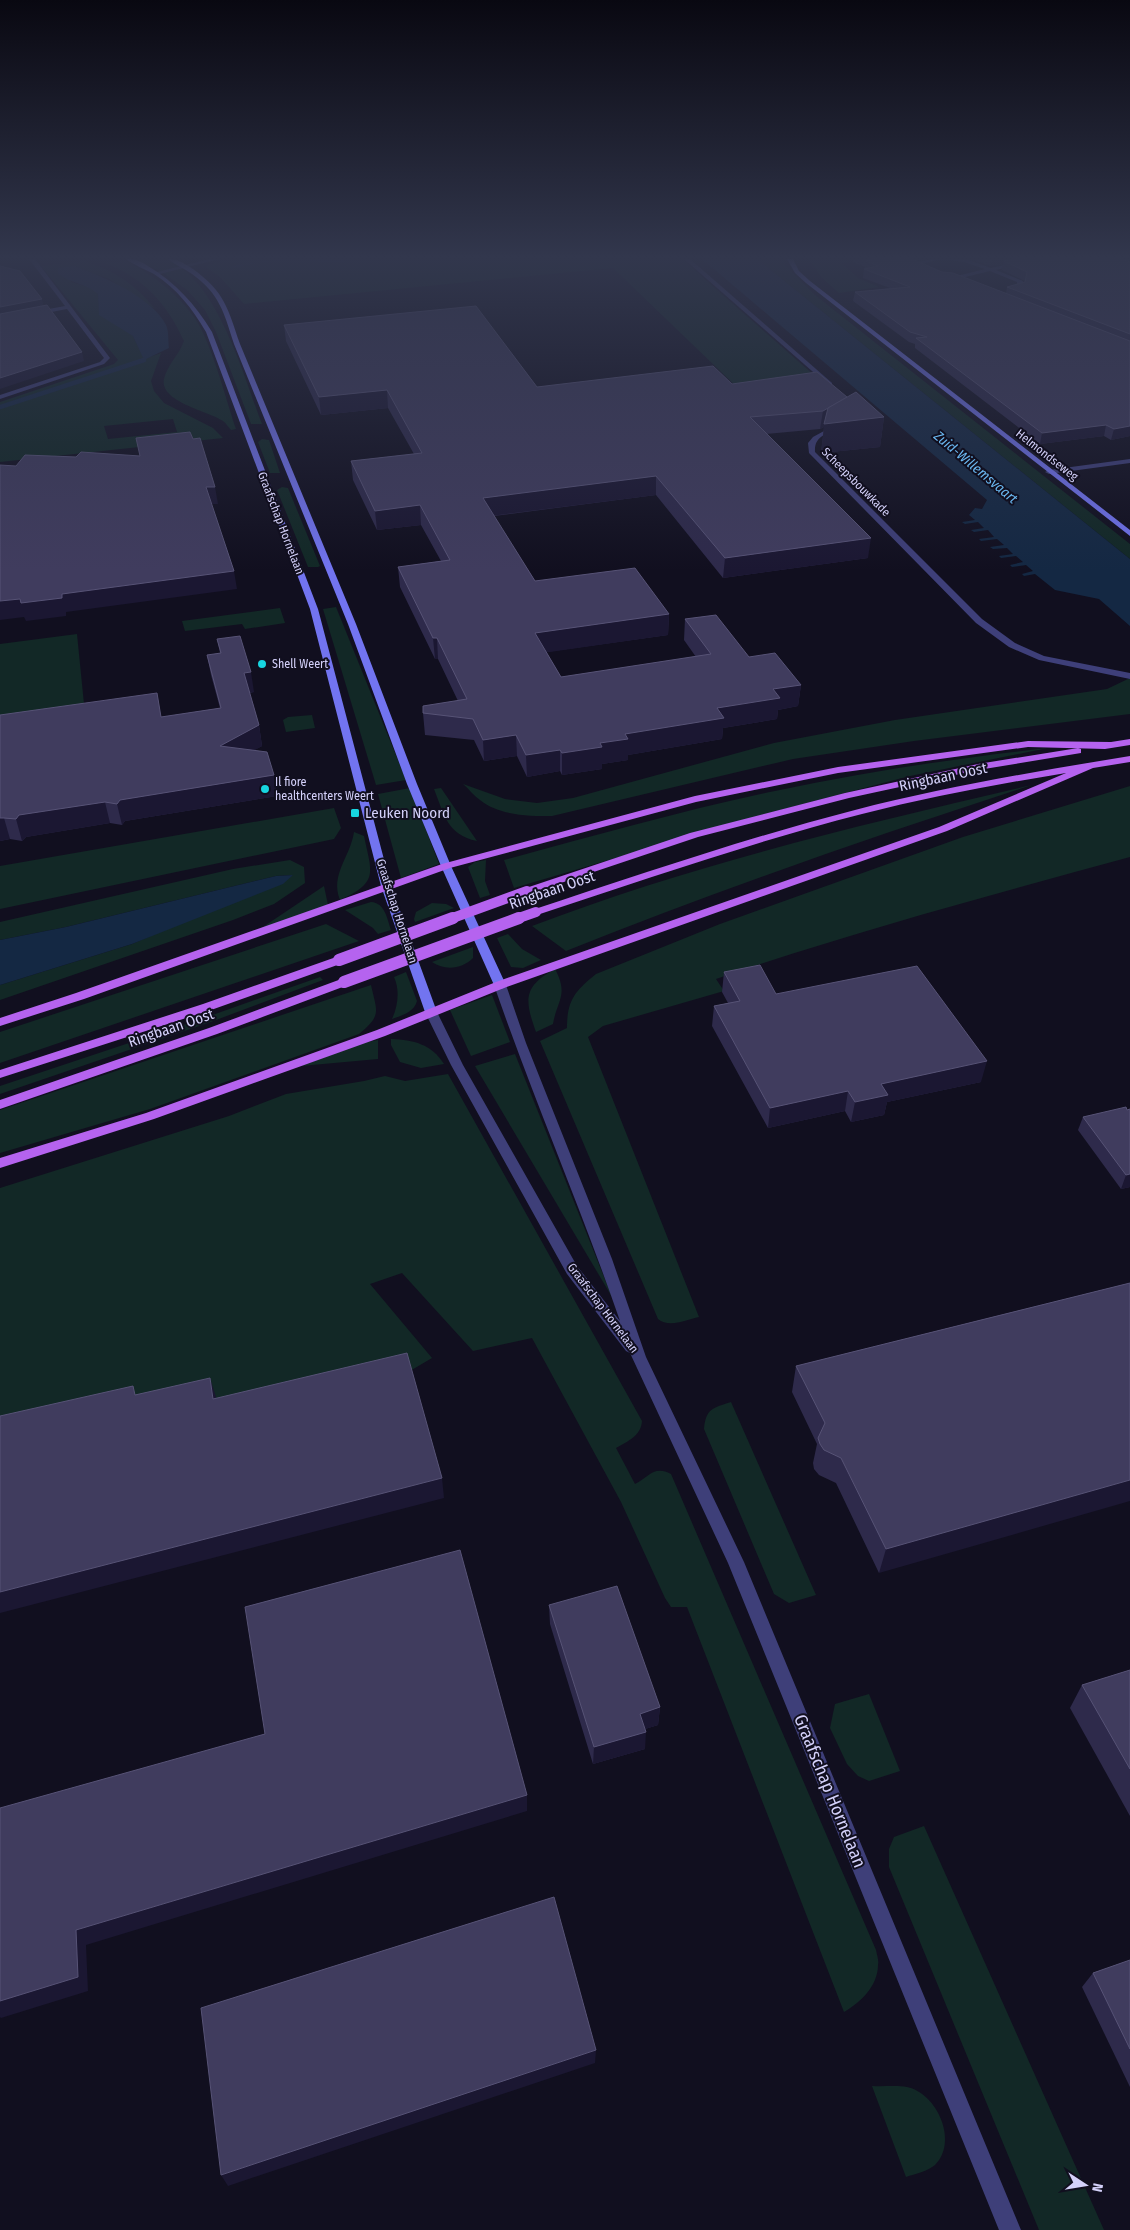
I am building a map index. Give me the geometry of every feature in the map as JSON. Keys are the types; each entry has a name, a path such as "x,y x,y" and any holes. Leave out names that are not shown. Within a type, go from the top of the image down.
{"main road":[{"name":"Ringbaan Oost","path":"0,1074 207,1007 526,891 694,835 848,795 978,766 1130,742"},
{"path":"0,1022 446,866 695,799 838,770 1028,744 1114,745"},
{"name":"Ringbaan Oost","path":"0,1105 214,1031 536,912 712,854 859,812 999,782 1092,764 1129,759"},
{"path":"0,1163 150,1116 381,1033 500,985 943,829 1092,764"}],"street":[{"path":"0,397 102,363"},
{"name":"Graafschap Hornelaan","path":"221,363 314,609 386,886 431,1012 457,1065 572,1270 639,1357"},
{"name":"Graafschap Hornelaan","path":"244,363 352,624 412,784 446,866 500,985 520,1043 605,1259 639,1357 736,1562 1010,2230"},
{"path":"807,363 836,388"},
{"name":"Helmondseweg","path":"911,363 1130,534"},
{"path":"0,391 8,394"},
{"name":"Scheepsbouwkade","path":"845,420 814,438 811,443 811,452 979,621 1012,646 1042,658 1130,676"},
{"path":"1049,472 1130,461"}],"green space":[{"path":"157,363 151,381 154,391 164,403 213,428 223,438 0,462 0,402 114,364","holes":["173,419 177,432 108,439 104,426"]},
{"path":"171,363 215,363 236,429 231,430 223,421 186,405 169,394 165,387 164,379"},
{"path":"228,363 240,363 262,424 251,424"},
{"path":"712,363 800,363 815,376 742,392"},
{"path":"886,363 901,363 1130,544 1130,559"},
{"path":"262,439 269,440 280,473 270,473 258,442"},
{"path":"282,487 288,488 320,566 318,567 308,567 277,490"},
{"path":"336,607 406,780 376,785 323,609"},
{"path":"280,608 285,623 245,629 242,624 185,631 182,621"},
{"path":"77,634 84,704 0,723 0,644"},
{"path":"1130,678 1130,714 914,741 793,759 552,816 515,814 496,809 478,798 463,784 505,799 537,803 573,798 774,743 895,720 1107,689"},
{"path":"312,715 315,728 286,732 283,720 288,717"},
{"path":"1048,748 910,776 765,814 514,888 504,860 673,815 775,791 911,766"},
{"path":"1032,785 798,864 566,951 532,926 655,883 717,864 843,830"},
{"path":"1130,786 1130,857 922,915 767,962 716,979 724,991 603,1026 588,1037 699,1317 672,1323 662,1322 658,1319 540,1041 567,1028 567,1018 571,1003 578,991 596,974 720,924 963,837"},
{"path":"410,788 439,864 401,878 378,794"},
{"path":"441,788 477,841 459,834 448,822 434,789"},
{"path":"334,808 341,828 334,839 0,909 0,866"},
{"path":"354,832 364,836 370,876 361,888 340,900 337,882"},
{"path":"290,860 304,867 305,883 274,904 233,920 0,1000 0,985 132,944 293,875 276,876 66,927 0,940 0,922 233,869"},
{"path":"486,860 485,881 490,895 480,898 468,867 475,862"},
{"path":"324,886 328,905 260,929"},
{"path":"371,902 376,903 382,908 387,916 391,930 378,934 373,928 345,910"},
{"path":"432,903 446,904 454,908 415,922 416,912"},
{"path":"326,924 359,941 0,1063 0,1032"},
{"path":"508,934 522,949 541,960 523,968 511,967 497,938"},
{"path":"473,947 473,958 464,965 448,968 432,962"},
{"path":"555,969 562,992 553,1024 536,1032 528,1003 529,996 537,982"},
{"path":"406,972 417,1001 416,1005 411,1010 392,1019 398,998 394,977"},
{"path":"320,977 323,980 208,1023 0,1094 0,1086"},
{"path":"371,985 376,1012 371,1022 359,1034 150,1109 0,1153 0,1110"},
{"path":"492,995 510,1042 471,1056 450,1010"},
{"path":"391,1039 421,1044 439,1057 444,1064 421,1068 400,1062 391,1045"},
{"path":"378,1040 378,1059 301,1066 362,1043"},
{"path":"515,1054 612,1297 475,1066"},
{"path":"448,1074 642,1421 639,1431 616,1448 635,1484 656,1471 671,1474 876,1950 878,1962 875,1980 862,1999 844,2012 687,1607 671,1607 665,1598 621,1502 532,1338 473,1351 402,1273 370,1284 432,1358 398,1378 0,1446 0,1188 229,1116 286,1094 385,1076 405,1081"},
{"path":"731,1402 816,1595 789,1603 774,1594 704,1429 711,1410"},
{"path":"869,1694 900,1771 869,1781 858,1776 847,1764 830,1728 835,1704"},
{"path":"924,1826 1104,2230 1039,2230 889,1867 889,1849 894,1837"},
{"path":"872,2086 907,2087 918,2091 935,2108 945,2132 945,2144 942,2155 935,2165 925,2171 906,2177"}],"water":[{"name":"Zuid-Willemsvaart","path":"825,363 886,363 1130,559 1130,626 1099,599 1055,590 1035,574 1024,576 1022,574 1033,571 1026,565 1012,567 1010,565 1023,562 1016,556 1001,558 999,556 1013,554 1007,548 993,549 990,547 1004,545 997,539 981,541 979,539 994,537 988,530 974,532 971,530 984,528 978,522 965,524 962,522 975,520 969,515 975,508 982,509 987,500"},
{"path":"293,875 283,884 132,944 0,985 0,940 66,927 276,876"}],"building":[{"path":"0,363 47,363 0,378"},
{"path":"303,363 519,363 537,387 713,366 732,384 817,372 847,397 823,411 750,417 871,538 725,558 656,476 483,498 535,581 635,568 669,614 535,633 561,677 711,654 685,619 716,615 749,657 775,653 801,685 773,689 780,698 717,708 724,718 625,734 628,739 600,743 602,747 562,753 560,750 526,755 516,735 483,740 473,719 423,713 423,706 467,699 437,638 433,638 398,567 450,560 420,505 375,511 351,461 422,453 387,390 319,397"},
{"path":"949,363 1130,363 1130,426 1114,429 1106,425 1042,433"},
{"path":"856,392 884,417 824,424 828,408"},
{"path":"190,432 193,439 200,438 215,487 206,487 234,571 62,594 62,598 21,603 20,599 0,601 0,465 16,466 25,455 76,457 81,452 140,456 136,438"},
{"path":"240,636 251,672 244,673 259,725 220,746 267,752 274,775 120,800 117,804 105,802 19,815 16,819 0,818 0,715 157,693 161,717 221,708 207,655 221,653 217,639"},
{"path":"760,965 776,994 917,966 987,1061 881,1084 888,1095 855,1102 848,1091 770,1108 714,1006 740,1001 724,972"},
{"path":"1126,1107 1127,1110 1130,1109 1130,1174 1126,1175 1083,1117"},
{"path":"1130,1283 1130,1480 886,1549 841,1458 824,1450 820,1444 818,1438 825,1423 796,1366"},
{"path":"407,1353 442,1478 0,1592 0,1416 133,1386 135,1395 210,1378 213,1399"},
{"path":"460,1550 527,1795 76,1930 78,1977 0,2001 0,1808 265,1734 245,1607"},
{"path":"617,1586 660,1707 640,1714 646,1732 594,1747 549,1605"},
{"path":"1130,1670 1130,1769 1082,1685"},
{"path":"554,1897 596,2050 221,2175 201,2008"},
{"path":"1130,1960 1130,2049 1093,1973"}],"waterway":[{"path":"0,407 135,363"}],"place":[{"name":"Shell Weert","path":"262,664"},
{"name":"Il fiore healthcenters Weert","path":"265,789"},
{"name":"Leuken Noord","path":"355,813"}]}
